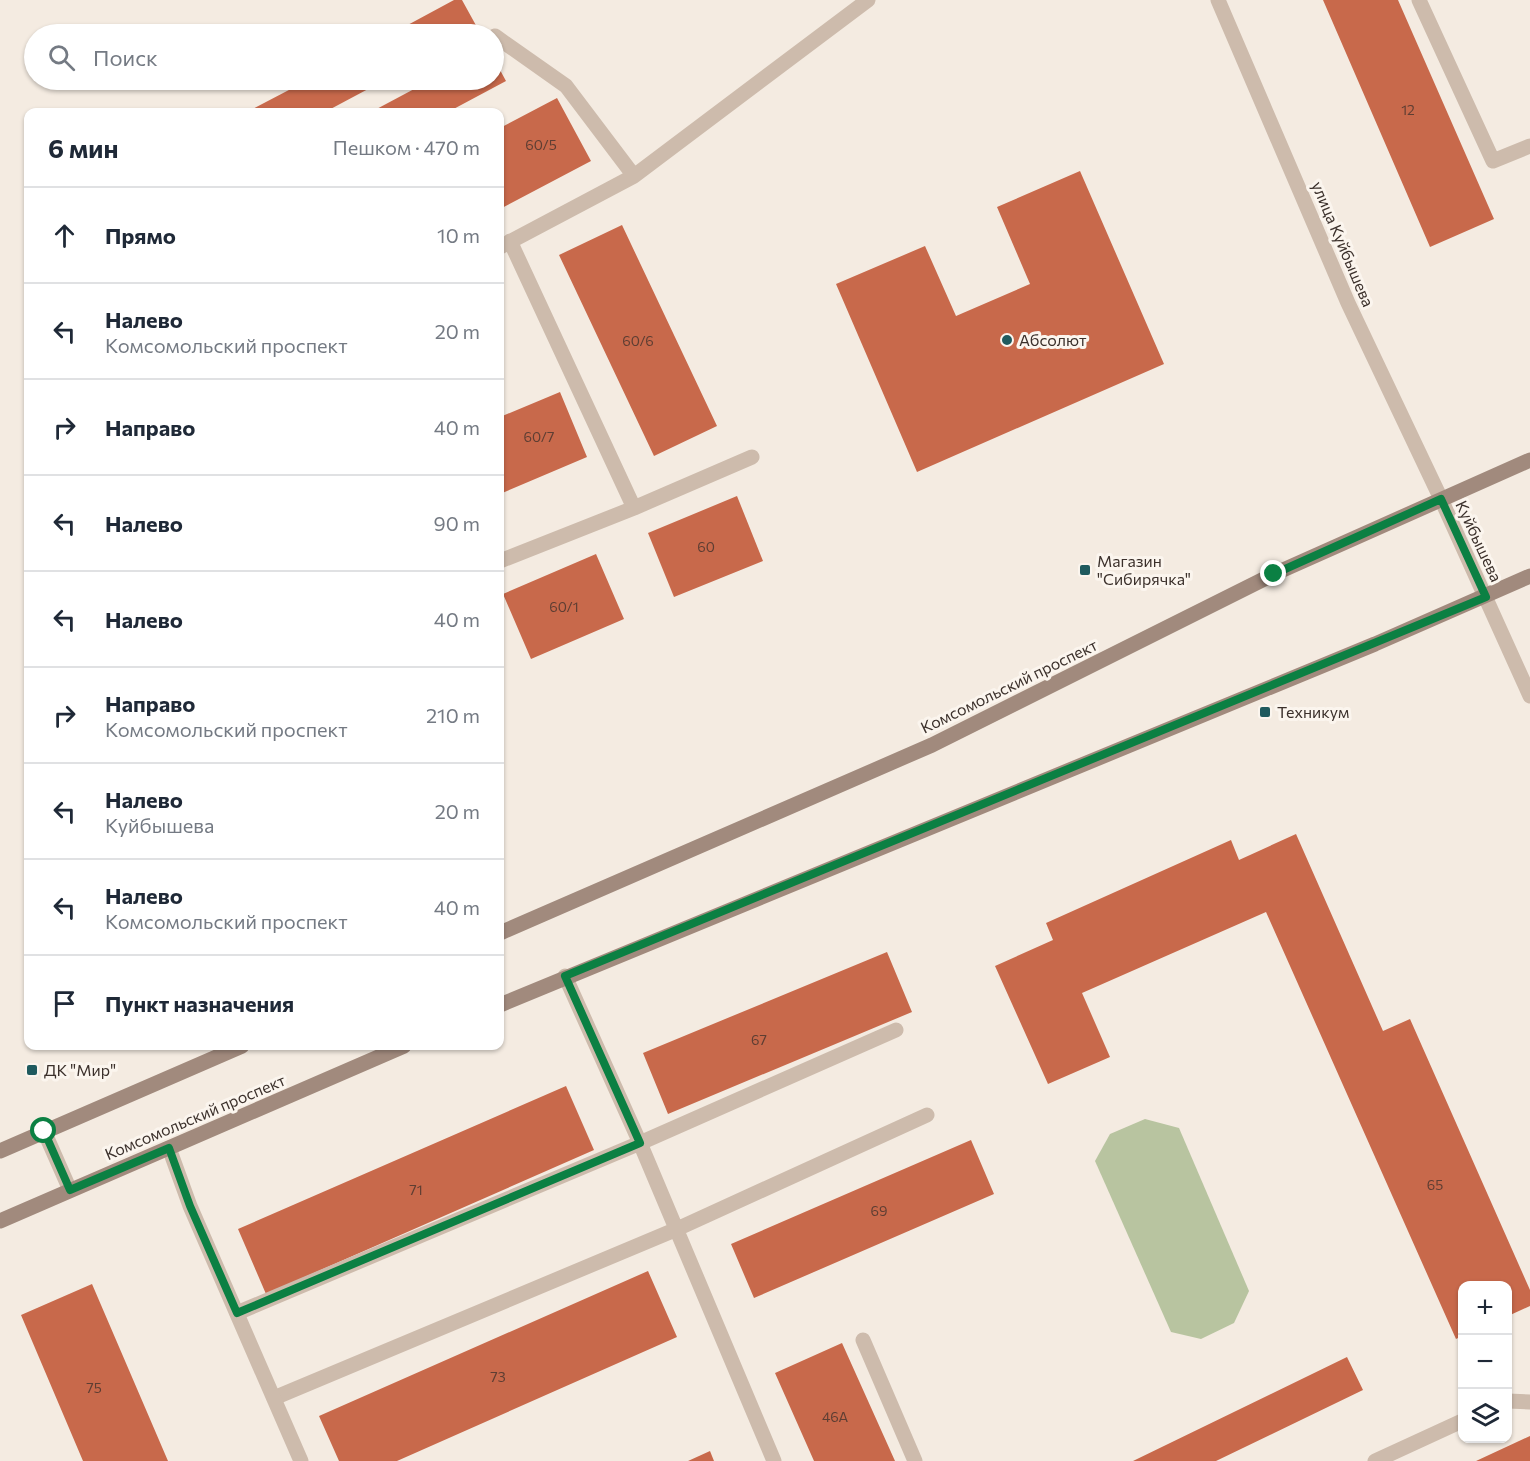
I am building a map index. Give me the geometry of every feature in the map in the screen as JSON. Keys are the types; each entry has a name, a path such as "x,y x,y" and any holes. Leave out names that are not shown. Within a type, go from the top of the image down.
{"main road":[{"name":"Комсомольский проспект","path":"504,931 932,745 1274,574 1530,460"},
{"path":"504,1003 565,976 1486,597 1530,576"},
{"path":"0,1151 233,1050"},
{"name":"Комсомольский проспект","path":"0,1221 395,1050"}],"street":[{"path":"634,508 505,244 634,176 868,0"},
{"name":"улица Куйбышева","path":"1218,0 1348,303 1441,499"},
{"path":"1419,0 1493,161 1530,146"},
{"path":"504,42 566,86 634,176"},
{"path":"504,559 634,508 752,457"},
{"name":"Куйбышева","path":"1441,499 1486,597"},
{"path":"1486,597 1530,696"},
{"path":"565,976 640,1143 774,1461"},
{"path":"237,1313 640,1143 896,1030"},
{"path":"274,1398 677,1229 927,1115"},
{"path":"44,1131 70,1190"},
{"path":"169,1148 190,1206 301,1461"},
{"path":"863,1340 915,1461"},
{"path":"1512,1401 1530,1402"},
{"path":"1375,1461 1458,1423"}],"green space":[{"path":"1145,1119 1179,1128 1249,1291 1234,1323 1201,1339 1171,1332 1095,1161 1110,1134"}],"building":[{"path":"454,0 462,0 475,24 410,24"},
{"path":"1323,0 1398,0 1494,219 1430,247"},
{"path":"289,90 366,90 332,108 255,108"},
{"path":"412,90 489,90 455,108 378,108"},
{"path":"557,98 591,161 504,207 504,126"},
{"name":"Абсолют","path":"1080,171 1164,364 917,472 836,284 925,246 956,316 1030,284 997,207"},
{"path":"622,225 717,426 654,456 559,255"},
{"path":"560,392 587,457 504,492 504,415"},
{"path":"737,496 763,561 674,597 648,533"},
{"path":"596,554 624,619 531,659 504,594"},
{"path":"1296,834 1383,1031 1410,1019 1530,1290 1530,1306 1512,1314 1512,1281 1458,1281 1458,1338 1456,1339 1266,912 1082,993 1110,1057 1048,1084 995,966 1053,940 1046,923 1231,840 1239,860"},
{"path":"887,952 912,1012 668,1114 643,1053"},
{"path":"566,1086 594,1150 266,1294 238,1229"},
{"path":"971,1140 994,1194 754,1298 731,1244"},
{"path":"648,1271 677,1337 397,1461 339,1461 319,1416"},
{"path":"92,1284 168,1461 83,1461 21,1315"},
{"path":"842,1343 895,1461 814,1461 775,1373"},
{"path":"1347,1357 1363,1390 1216,1461 1133,1461"},
{"path":"1530,1436 1530,1461 1476,1461"},
{"path":"710,1451 714,1461 688,1461"}],"place":[{"name":"Абсолют","path":"1007,340"},
{"name":"Магазин \"Сибирячка\"","path":"1085,570"},
{"name":"Техникум","path":"1265,712"},
{"name":"ДК \"Мир\"","path":"32,1070"}],"route":[{"path":"44,1131 70,1190 169,1148 190,1206 237,1313 640,1143 565,976 1486,597 1441,499 1274,574"}]}
